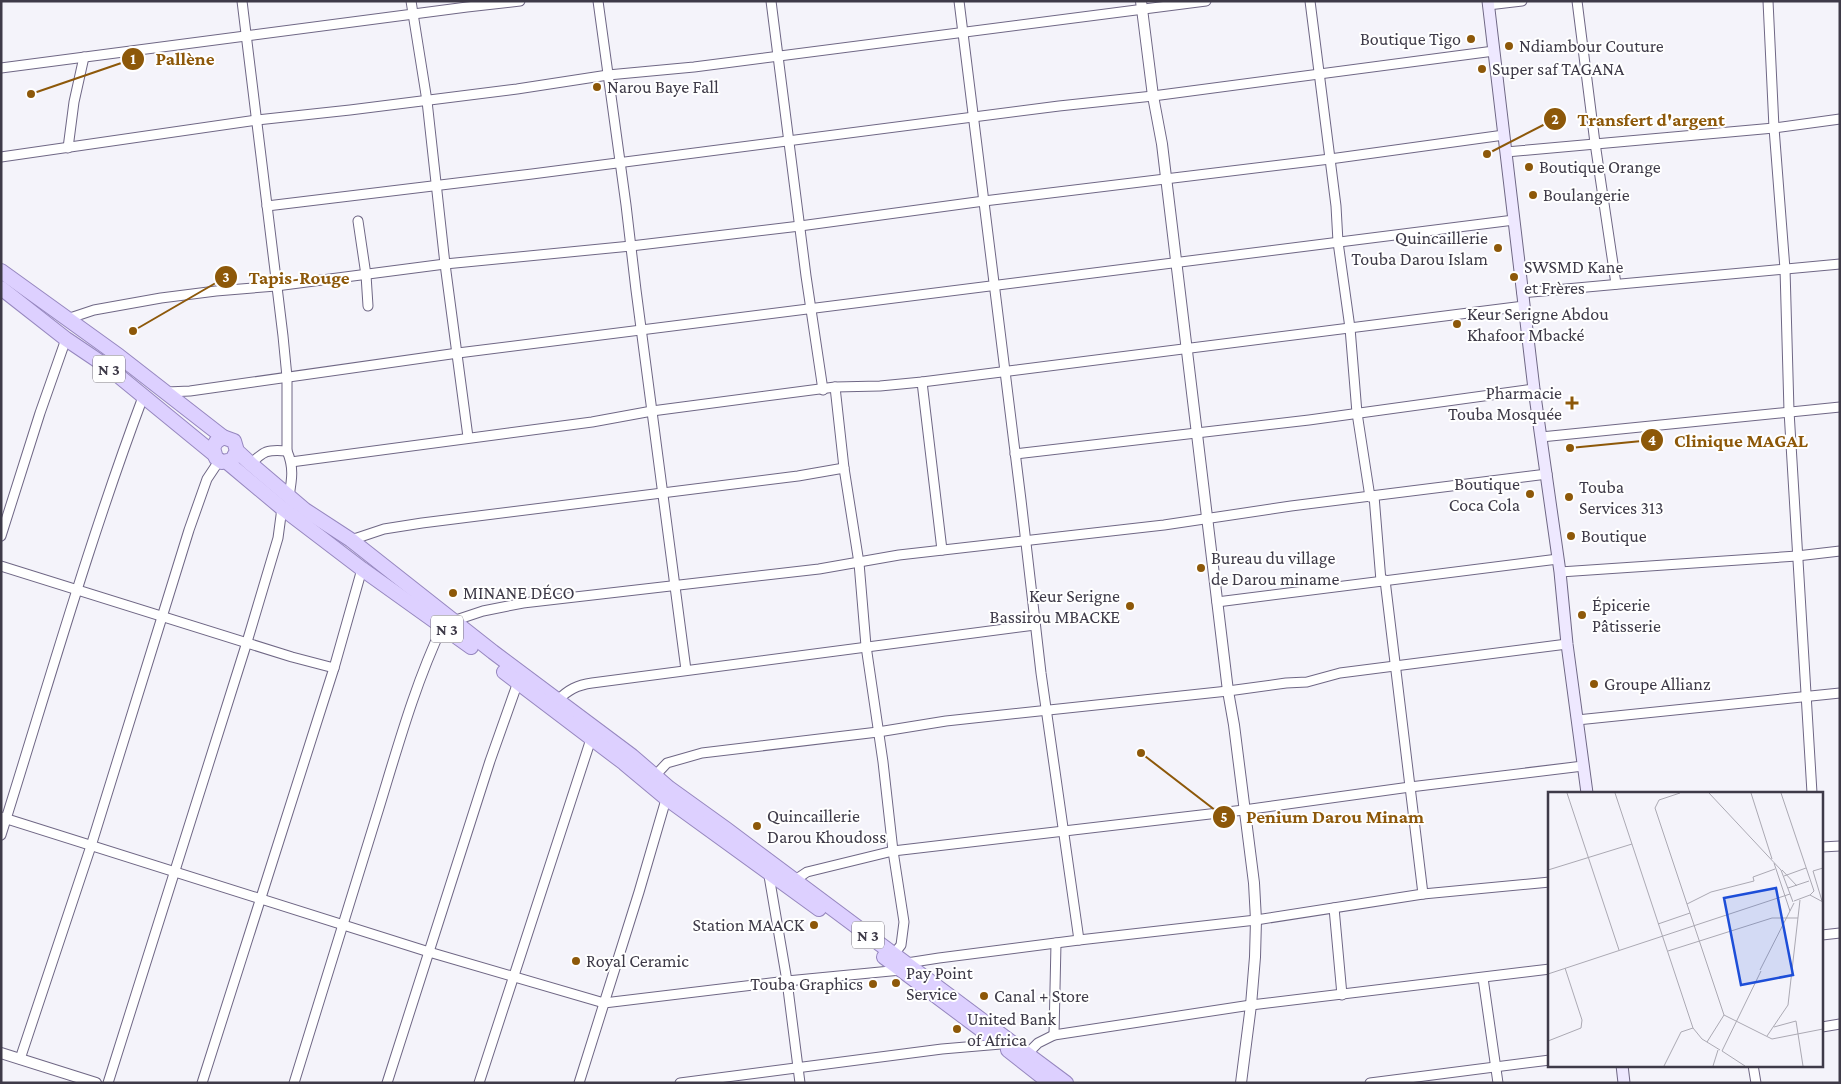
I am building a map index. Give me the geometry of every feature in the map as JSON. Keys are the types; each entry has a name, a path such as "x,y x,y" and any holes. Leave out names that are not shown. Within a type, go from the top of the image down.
{"main road":[{"path":"1488,3 1534,389 1560,572 1587,792"},
{"name":"N 3","path":"1,271 119,356 223,437"},
{"name":"N 3","path":"1,288 66,339 109,368 220,459 286,502 305,510 351,540 518,682 590,738 651,779"},
{"path":"223,437 234,441 238,451 235,457 220,459 214,445 223,437"},
{"name":"N 3","path":"238,451 286,502 362,569 448,623 558,700 667,793 1066,1083"},
{"name":"N 3","path":"768,866 795,880 894,954 904,967 1050,1083"},
{"path":"1622,1066 1624,1083"}],"street":[{"path":"108,1083 247,642 278,538 293,473 286,451 287,377 242,1"},
{"path":"411,1 426,100 468,438"},
{"path":"1,68 520,1"},
{"path":"598,1 621,162 686,670"},
{"path":"771,1 822,390"},
{"path":"959,1 1046,712 1079,940"},
{"path":"1,157 256,120 962,32 1141,5 1206,1"},
{"path":"1310,1 1350,328 1357,413 1372,497 1423,894"},
{"path":"1488,3 1522,1"},
{"path":"1577,1 1595,144 1616,284"},
{"path":"1768,1 1774,128 1785,269 1789,411 1812,792"},
{"path":"1141,5 1160,133 1228,691 1254,883 1255,957 1241,1083"},
{"path":"267,206 1153,96 1494,51"},
{"path":"68,148 74,102 84,56"},
{"path":"1506,152 1774,128 1840,119"},
{"path":"67,318 94,310 161,298 276,286 445,264 631,246 800,226 1165,178 1330,159 1504,134"},
{"path":"166,392 190,391 458,353 995,287 1176,262 1400,236 1514,220"},
{"path":"358,221 366,275 368,306"},
{"path":"1522,293 1840,264"},
{"path":"291,462 835,387 880,386 922,382 1004,370 1524,306"},
{"path":"1,536 28,449 66,339"},
{"path":"922,382 942,550"},
{"path":"835,387 844,468 859,562 866,646 904,922 901,945 894,954"},
{"path":"1015,454 1198,433 1534,389"},
{"path":"1,835 4,818 118,465 143,397"},
{"path":"1541,437 1840,407"},
{"path":"251,464 260,454 275,450 286,451"},
{"path":"20,1059 91,846 207,479 220,459"},
{"path":"351,540 384,529 403,526 541,507 798,476 844,468"},
{"path":"294,1083 408,715 432,647 448,623 482,611 523,603 674,586 942,550 1207,519 1291,506 1547,474"},
{"path":"1560,572 1797,556 1840,551"},
{"path":"1217,602 1558,559"},
{"path":"1,566 334,668"},
{"path":"202,1083 334,668 362,569"},
{"path":"558,700 568,690 583,684 1035,625"},
{"path":"651,779 671,761 702,753 946,722 1314,681 1340,673 1476,654 1568,644"},
{"path":"387,1083 490,762 518,682"},
{"path":"1577,720 1840,694"},
{"path":"479,1083 590,738"},
{"path":"795,880 807,872 893,851 1244,810 1410,786 1583,766"},
{"path":"580,1083 639,892 667,793"},
{"path":"4,818 429,952 604,1003 904,967 939,958 1256,920 1423,894 1548,882"},
{"path":"1824,848 1840,846"},
{"path":"768,866 787,982 800,1083"},
{"path":"1334,908 1342,995"},
{"path":"1824,935 1840,933"},
{"path":"1054,1035 1056,943"},
{"path":"1028,1054 1038,1042 1054,1035 1251,1005 1548,969"},
{"path":"1484,978 1498,1083"},
{"path":"1824,1027 1840,1024"},
{"path":"680,1083 942,1049 1001,1044"},
{"path":"1,1052 66,1078 96,1083"},
{"path":"1370,1083 1548,1060"},
{"path":"1754,1066 1756,1083"}],"place":[{"name":"Boutique Tigo","path":"1471,39"},
{"name":"Ndiambour Couture","path":"1509,46"},
{"name":"Super saf TAGANA","path":"1482,69"},
{"name":"Narou Baye Fall","path":"597,87"},
{"name":"Pallène","path":"31,94"},
{"name":"Transfert d'argent","path":"1487,154"},
{"name":"Boutique Orange","path":"1529,167"},
{"name":"Boulangerie","path":"1533,195"},
{"name":"Quincaillerie Touba Darou Islam","path":"1498,248"},
{"name":"SWSMD Kane et Frères","path":"1514,277"},
{"name":"Keur Serigne Abdou Khafoor Mbacké","path":"1457,324"},
{"name":"Tapis-Rouge","path":"133,331"},
{"name":"Pharmacie Touba Mosquée","path":"1572,403"},
{"name":"Clinique MAGAL","path":"1570,448"},
{"name":"Boutique Coca Cola","path":"1530,494"},
{"name":"Touba Services 313","path":"1569,497"},
{"name":"Boutique","path":"1571,536"},
{"name":"Bureau du village de Darou miname","path":"1201,568"},
{"name":"MINANE DÉCO","path":"453,593"},
{"name":"Keur Serigne Bassirou MBACKE","path":"1130,606"},
{"name":"Épicerie Pâtisserie","path":"1582,615"},
{"name":"Groupe Allianz","path":"1594,684"},
{"name":"Penium Darou Minam","path":"1141,753"},
{"name":"Quincaillerie Darou Khoudoss","path":"757,826"},
{"name":"Station MAACK","path":"814,925"},
{"name":"Royal Ceramic","path":"576,961"},
{"name":"Pay Point Service","path":"896,983"},
{"name":"Touba Graphics","path":"873,984"},
{"name":"Canal + Store","path":"984,996"},
{"name":"United Bank of Africa","path":"957,1029"}]}
